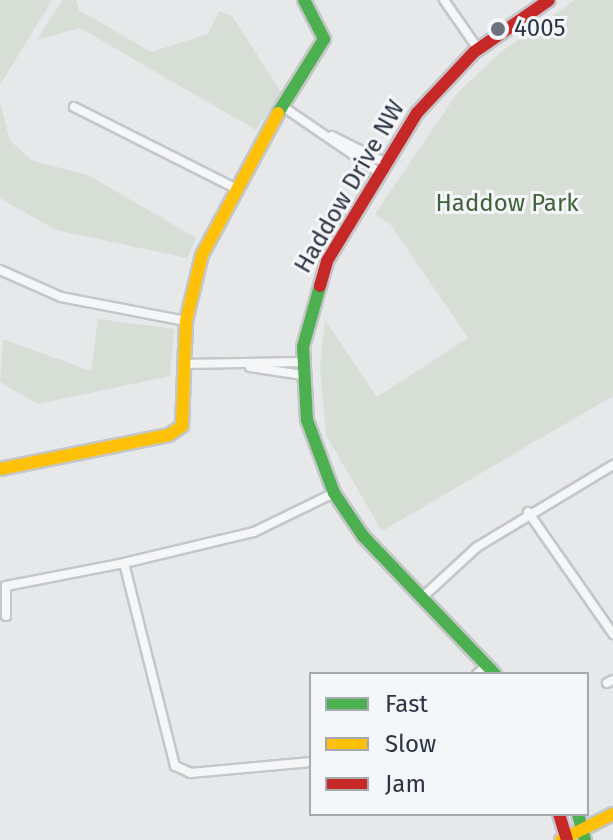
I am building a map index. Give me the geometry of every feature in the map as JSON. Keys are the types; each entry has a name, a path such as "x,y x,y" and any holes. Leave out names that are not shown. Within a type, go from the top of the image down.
{"street":[{"path":"0,469 176,433 184,417 186,321 202,255 233,187 326,32 304,0"},
{"path":"444,0 478,49"},
{"name":"Haddow Drive NW","path":"492,670 426,594 363,536 334,493 310,434 302,369 320,275 428,98 478,49 549,0"},
{"path":"282,106 383,168"},
{"path":"74,107 233,187"},
{"path":"0,270 61,297 186,321"},
{"path":"184,364 302,369"},
{"path":"426,594 528,512 613,465"},
{"path":"6,616 6,586 124,563 254,532 334,493"},
{"path":"528,512 613,634"},
{"path":"124,563 175,766 191,773 309,762"},
{"path":"559,816 565,839 583,835 613,814"}],"green space":[{"path":"0,0 52,0 0,85"},
{"path":"62,0 76,0 79,10 151,52 208,34 219,11 232,16 281,92 256,130 80,28 37,40"},
{"name":"Haddow Park","path":"575,0 613,0 613,396 382,531 326,435 320,368 325,320 377,397 468,338 391,225 375,214 456,95 498,54"},
{"path":"0,103 10,141 33,161 88,175 196,238 187,258 56,230 0,198"},
{"path":"98,319 174,329 170,376 38,404 0,382 3,339 91,371"}],"traffic: fast":[{"path":"278,113 324,39 304,0"},
{"path":"320,286 303,347 307,420 334,493 363,536 493,672"},
{"path":"579,816 585,840"}],"traffic: slow":[{"path":"0,469 169,435 182,426 186,321 202,255 278,113"},
{"path":"561,840 613,814"}],"traffic: jam":[{"path":"320,286 327,261 417,113 474,52 549,0"},
{"path":"560,816 567,840"}],"place":[{"name":"4005","path":"498,29"}]}
